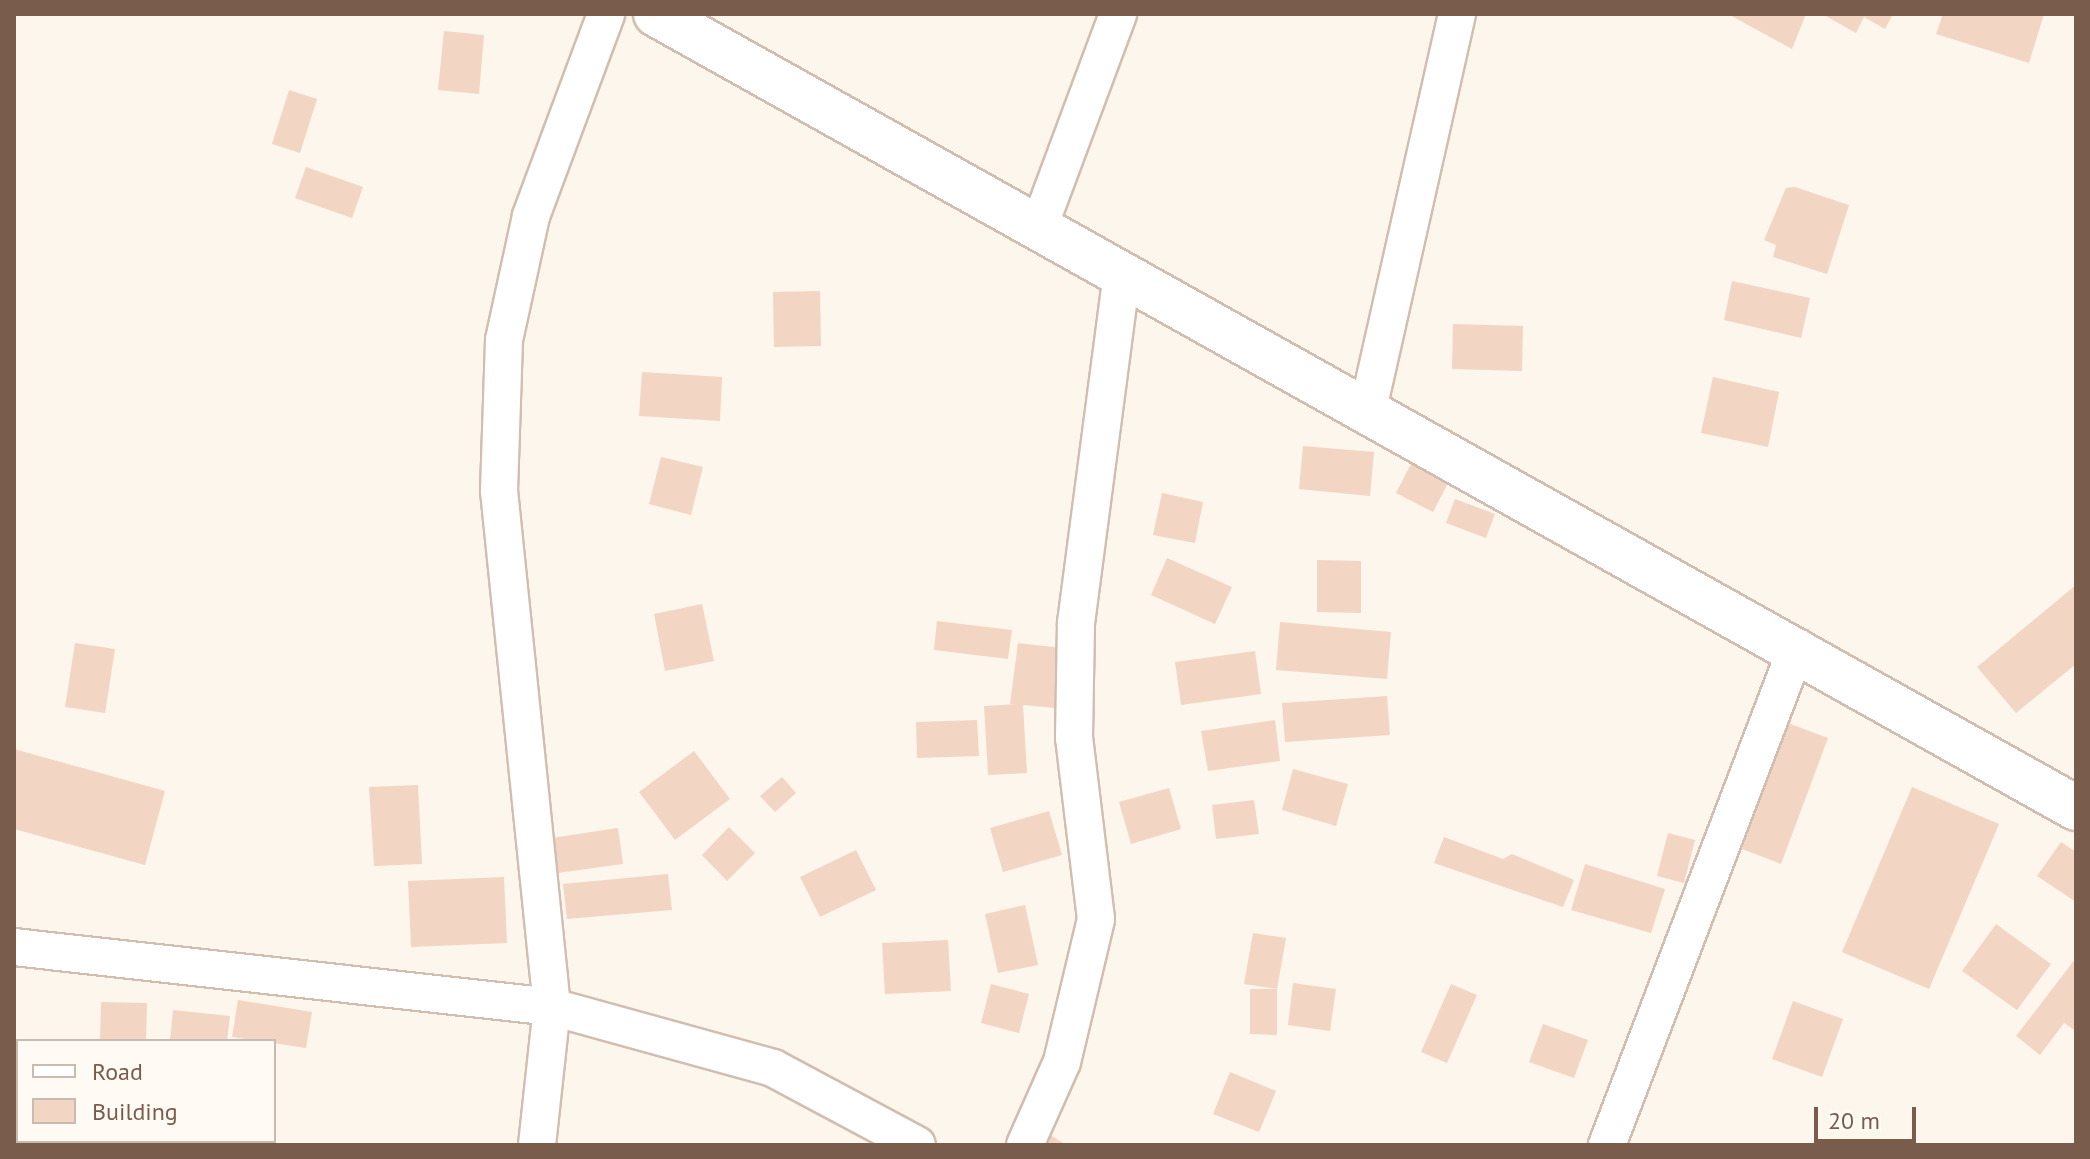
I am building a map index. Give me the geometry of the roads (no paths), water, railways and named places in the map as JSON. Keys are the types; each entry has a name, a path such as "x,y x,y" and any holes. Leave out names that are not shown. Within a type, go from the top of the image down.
{"street":[{"path":"537,1145 552,1007 499,491 504,340 531,216 606,14"},
{"path":"656,14 1040,224 1122,273 1797,647 2076,808"},
{"path":"1040,224 1118,14"},
{"path":"1368,409 1457,14"},
{"path":"1025,1145 1062,1062 1096,919 1074,738 1076,623 1122,273"},
{"path":"1607,1145 1797,647"},
{"path":"14,947 552,1007 773,1068 917,1145"}]}
